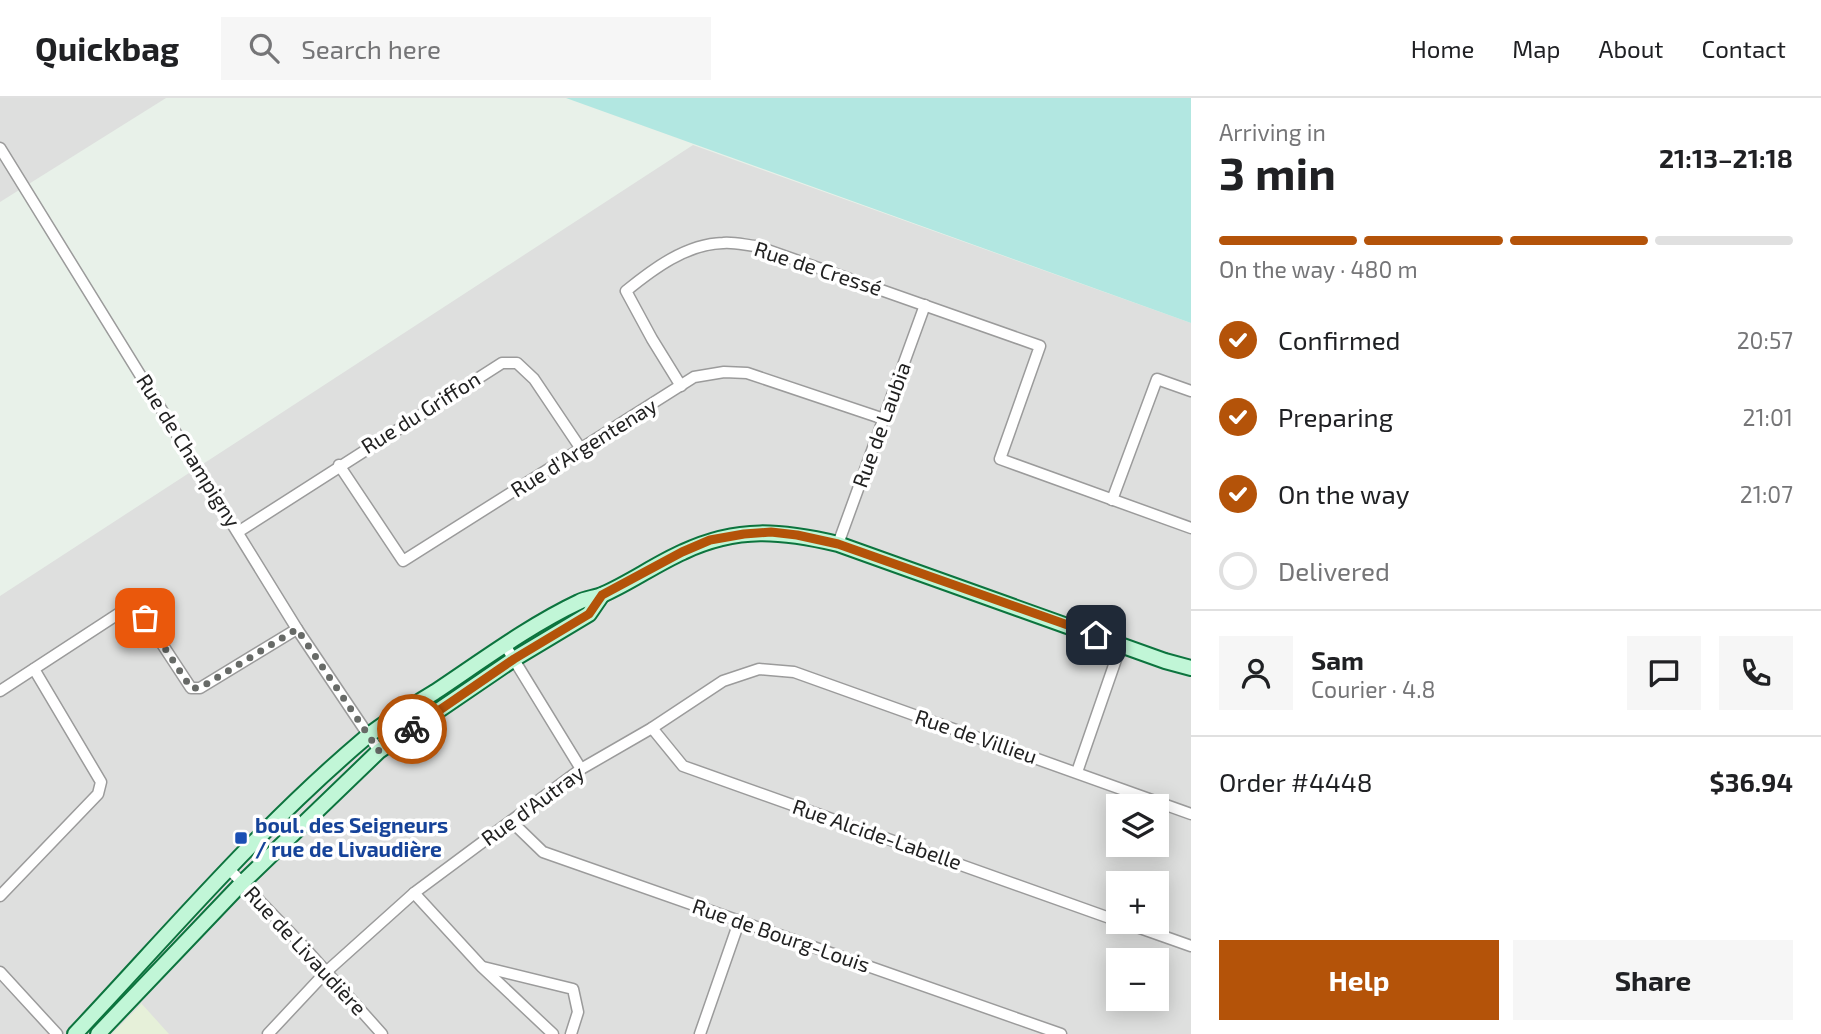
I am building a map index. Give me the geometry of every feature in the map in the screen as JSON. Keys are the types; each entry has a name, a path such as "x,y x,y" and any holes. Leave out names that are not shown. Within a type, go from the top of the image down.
{"street":[{"name":"Rue de Champigny","path":"0,148 297,629 366,736 379,751"},
{"name":"Rue de Cressé","path":"681,386 626,291 657,266 691,250 722,242 756,246 1040,346 1000,459 1112,500"},
{"name":"Rue de Laubia","path":"838,544 925,306"},
{"name":"Rue du Griffon","path":"238,532 502,363 517,363 534,379 582,449"},
{"name":"Rue d'Argentenay","path":"340,465 403,561 694,377 747,373 884,419"},
{"path":"1191,391 1157,379 1112,500 1191,528"},
{"path":"75,1034 228,868 366,736 580,601 602,595 710,540 771,532 838,544 1121,645 1191,667"},
{"path":"98,1034 242,883 379,751 514,659 589,614 602,595"},
{"path":"0,691 118,614 132,612 145,618 191,688 200,688 297,629"},
{"path":"1077,772 1121,645"},
{"path":"505,646 581,769"},
{"path":"0,896 99,794 101,782 34,669"},
{"name":"Rue de Villieu","path":"759,670 794,672 1191,814"},
{"name":"Rue d'Autray","path":"268,1034 326,972 414,893 581,769 652,728 723,681 759,670"},
{"name":"Rue Alcide-Labelle","path":"652,728 683,766 1106,916"},
{"name":"Rue de Bourg-Louis","path":"511,821 543,852 1061,1034"},
{"name":"Rue de Livaudière","path":"228,868 382,1034"},
{"path":"414,893 482,967 553,1034"},
{"path":"700,1034 739,922"},
{"name":"Rue Alcide-Labelle","path":"1157,934 1191,946"},
{"path":"482,967 573,989 578,1012 570,1034"},
{"path":"0,972 57,1034"}],"shaded area":[{"path":"0,98 166,98 0,202"},
{"path":"566,98 1191,98 1191,323"},
{"path":"693,145 1191,323 1191,1034 0,1034 0,596"},
{"path":"141,1004 169,1034 112,1034"}],"way so far":[{"path":"145,618 191,688 200,688 297,629 351,714 379,751 412,729"}],"place":[{"name":"boul. des Seigneurs / rue de Livaudière","path":"241,838"}],"route":[{"path":"412,729 514,659 589,614 602,595 682,552 710,540 744,534 771,532 838,544 1096,635"}]}
